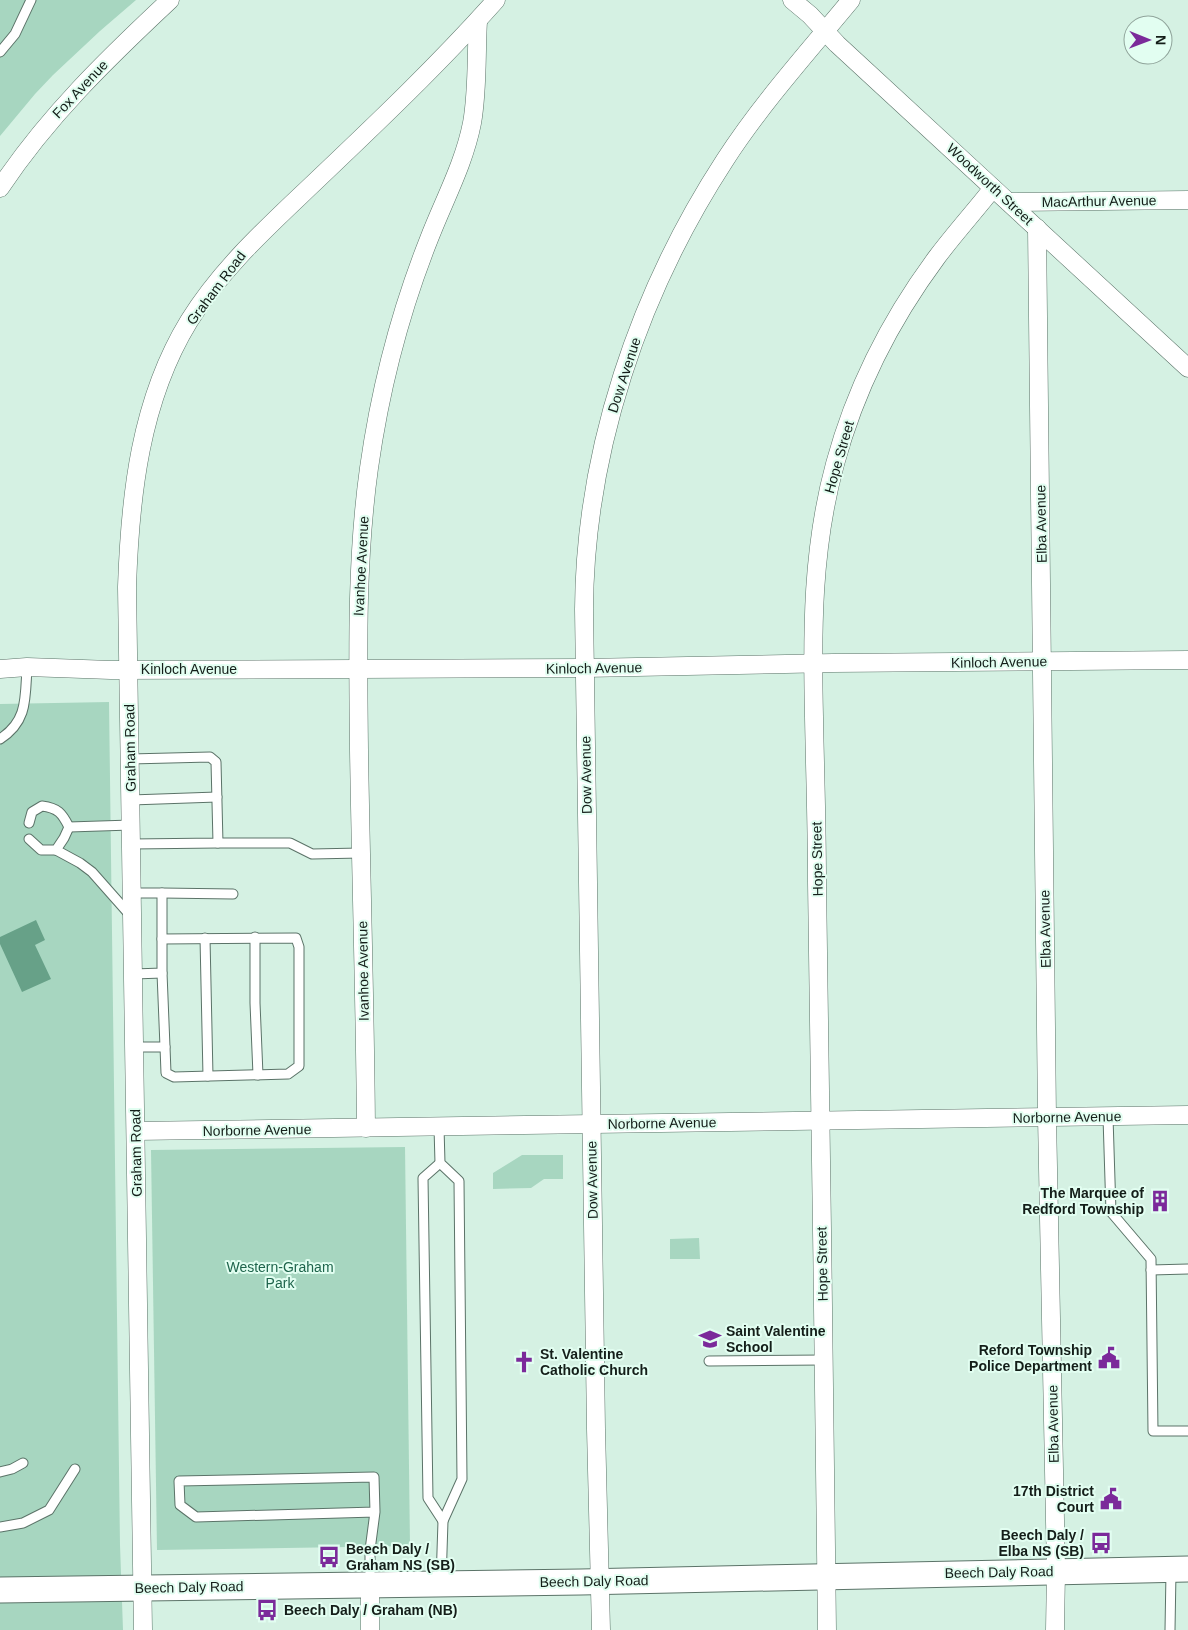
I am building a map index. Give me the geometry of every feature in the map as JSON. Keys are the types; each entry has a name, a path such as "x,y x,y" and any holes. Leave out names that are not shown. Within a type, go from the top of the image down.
{"main road":[{"name":"Beech Daly Road","path":"0,1590 827,1577 1179,1569"}],"street":[{"name":"Fox Avenue","path":"0,188 31,145 78,88 170,0"},
{"name":"Graham Road","path":"143,1630 128,670 128,552 137,466 146,425 173,352 189,322 222,275 245,250 384,116 478,21 496,0"},
{"name":"Woodworth Street","path":"792,0 837,44 1188,368"},
{"name":"Dow Avenue","path":"601,1630 584,668 584,575 591,504 612,412 639,330 676,245 724,160 758,112 851,0"},
{"name":"Ivanhoe Avenue","path":"366,1128 358,668 359,579 362,530 369,467 392,355 410,290 428,239 466,146 474,102 478,21"},
{"name":"Hope Street","path":"827,1630 813,664 815,581 821,527 835,464 859,394 882,344 908,298 952,237 993,188"},
{"name":"MacArthur Avenue","path":"1009,202 1188,200"},
{"name":"Elba Avenue","path":"1037,228 1047,1118 1056,1571 1055,1630"},
{"name":"Kinloch Avenue","path":"0,669 27,667 128,670 584,668 1188,660"},
{"name":"Norborne Avenue","path":"136,1131 1188,1116"},
{"path":"370,1584 370,1630"}],"lane":[{"path":"0,52 15,34 31,0"},
{"path":"0,740 10,733 19,722 25,706 27,667"},
{"path":"130,758 210,757 216,762 218,843"},
{"path":"131,800 217,797"},
{"path":"29,823 32,812 42,806 54,808 63,816 69,827"},
{"path":"69,827 131,825"},
{"path":"56,850 69,827"},
{"path":"29,839 41,850 56,850 80,862 101,880 133,918"},
{"path":"132,844 290,843 312,854 361,853"},
{"path":"132,893 233,894"},
{"path":"162,893 162,939 162,973 166,1074 174,1077 288,1074 299,1066 299,947 296,938 162,939"},
{"path":"255,937 258,1075"},
{"path":"205,938 208,1076"},
{"path":"134,974 162,973"},
{"path":"135,1047 165,1047"},
{"path":"1108,1117 1111,1212 1151,1258 1153,1431 1188,1431"},
{"path":"439,1127 440,1163 459,1181 462,1469 462,1479 443,1521 441,1549 442,1583"},
{"path":"440,1163 423,1178 428,1498 443,1521"},
{"path":"1151,1270 1188,1269"},
{"path":"709,1361 823,1360"},
{"path":"0,1472 12,1469 23,1463"},
{"path":"0,1527 23,1523 49,1510 76,1469"},
{"path":"370,1584 370,1550 375,1512 374,1477 179,1481 180,1505 196,1516 375,1512"},
{"path":"1170,1630 1179,1569"}],"green space":[{"path":"0,0 136,0 53,75 0,136"},
{"path":"109,702 120,1545 123,1630 0,1630 0,704"},
{"name":"Western-Graham Park","path":"405,1147 410,1546 157,1550 151,1150"},
{"path":"522,1155 563,1155 563,1179 544,1179 531,1188 493,1189 493,1173"},
{"path":"699,1238 700,1259 670,1259 670,1239"}],"shaded area":[{"path":"36,920 45,940 35,945 51,979 22,992 0,944 0,937"}],"place":[{"name":"The Marquee of Redford Township","path":"1160,1201"},
{"name":"Saint Valentine School","path":"710,1339"},
{"name":"Reford Township Police Department","path":"1109,1358"},
{"name":"St. Valentine Catholic Church","path":"524,1362"},
{"name":"17th District Court","path":"1111,1499"},
{"name":"Beech Daly / Elba NS (SB)","path":"1101,1543"},
{"name":"Beech Daly / Graham NS (SB)","path":"329,1557"},
{"name":"Beech Daly / Graham (NB)","path":"267,1610"}]}
